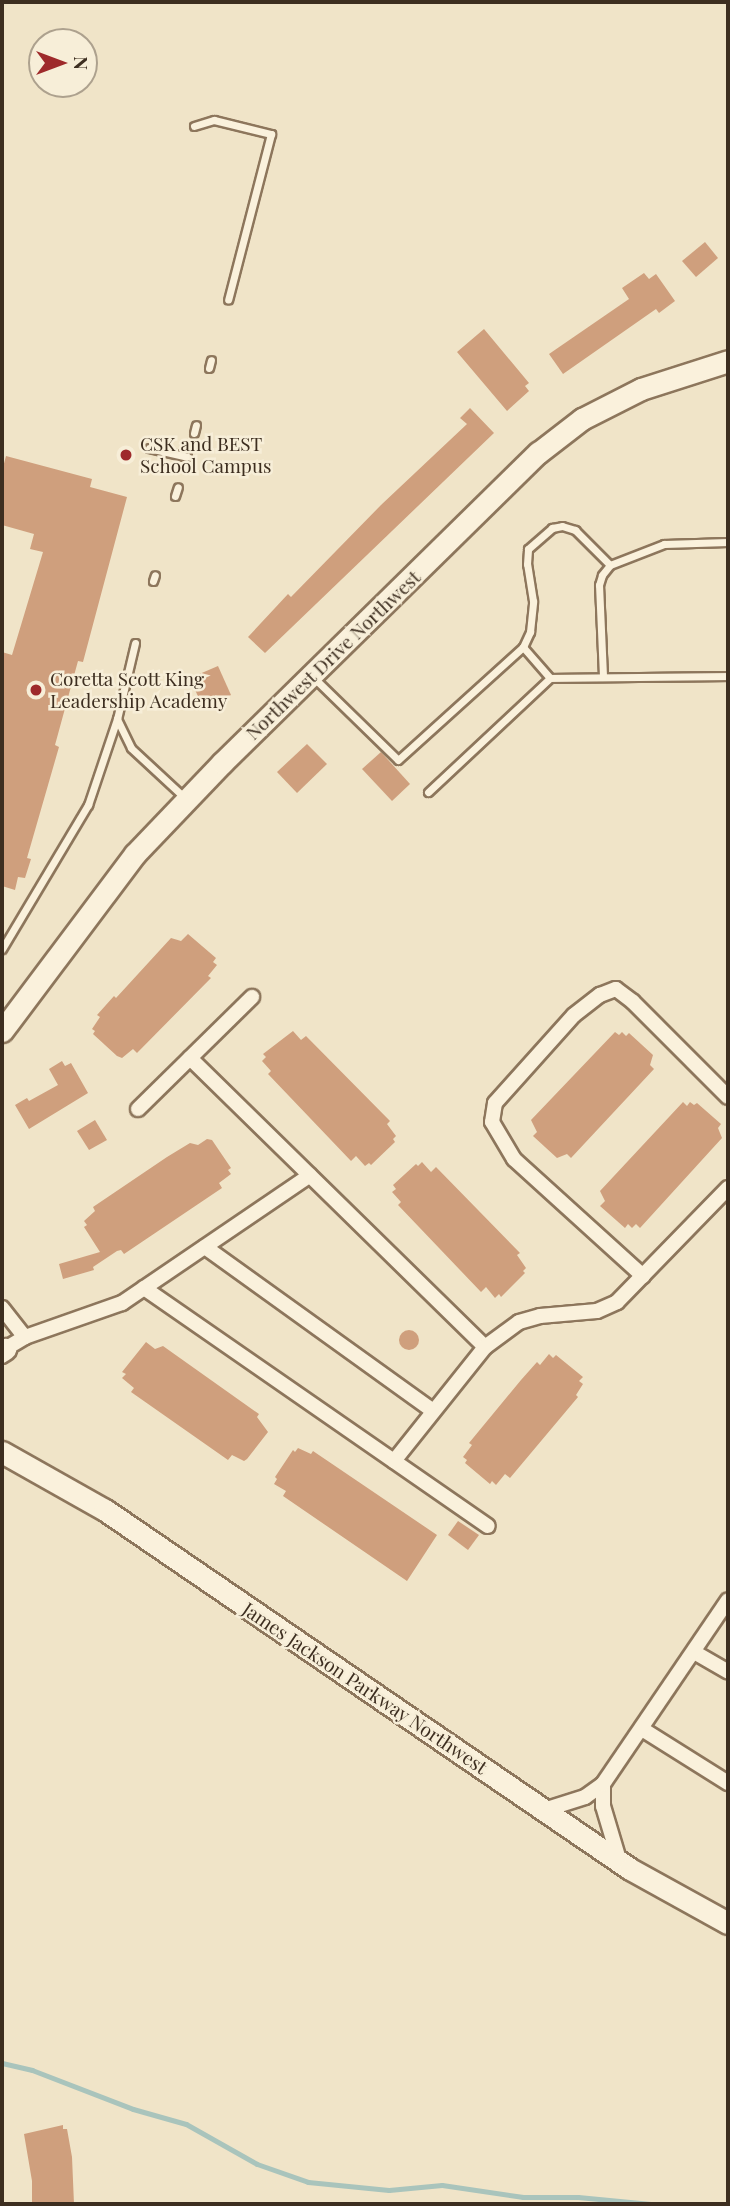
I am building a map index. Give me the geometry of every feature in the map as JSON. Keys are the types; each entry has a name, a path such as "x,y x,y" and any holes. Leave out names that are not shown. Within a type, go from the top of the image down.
{"street":[{"name":"Northwest Drive Northwest","path":"2,1031 135,854 538,453 582,419 641,389 728,360"},
{"path":"642,1276 514,1159 492,1122 495,1103 575,1015 600,995 616,989 634,1002 728,1097"},
{"path":"138,1109 252,997"},
{"path":"190,1058 485,1347"},
{"path":"3,1352 24,1337 122,1303 310,1175"},
{"path":"394,1461 485,1347 519,1322 597,1311 617,1302 728,1188"},
{"path":"205,1247 433,1411"},
{"path":"144,1288 488,1526"},
{"path":"2,1308 24,1337"},
{"name":"James Jackson Parkway Northwest","path":"2,1452 105,1510 620,1863 728,1923"},
{"path":"544,1810 585,1797 603,1784 728,1600"},
{"path":"694,1652 728,1672"},
{"path":"642,1729 728,1783"},
{"path":"603,1784 603,1806 620,1863"}],"lane":[{"path":"194,126 214,120 271,134 228,300"},
{"path":"149,448 187,457"},
{"path":"175,496 177,487"},
{"path":"312,675 398,760 523,647 530,632 533,601 527,564 528,549 552,528 562,526 575,530 610,565"},
{"path":"603,676 598,585 601,575 610,565 664,544 728,542"},
{"path":"2,949 88,805 117,719 135,643"},
{"path":"523,647 550,678"},
{"path":"428,792 550,678 728,676"},
{"path":"117,719 131,748 187,800"}],"building":[{"path":"705,242 718,258 696,277 682,261"},
{"path":"644,273 649,279 656,274 675,301 659,313 656,309 563,374 549,354 629,299 622,288"},
{"path":"484,329 529,383 525,386 529,391 507,411 457,352"},
{"path":"470,408 494,433 265,653 248,637 288,594 291,597 381,505 467,424 460,418"},
{"name":"Coretta Scott King Leadership Academy","path":"6,456 92,479 90,487 127,497 83,662 78,661 55,745 59,747 27,858 31,859 25,878 18,877 15,890 2,886 2,652 12,655 43,552 30,549 34,534 2,525 2,471"},
{"path":"218,666 231,695 203,708 190,678"},
{"path":"307,744 327,764 297,793 277,772"},
{"path":"381,752 410,784 392,801 362,769"},
{"path":"188,934 216,958 213,962 217,965 208,976 211,978 137,1053 133,1049 122,1058 117,1056 93,1034 95,1031 92,1029 100,1017 97,1015 171,938 181,941"},
{"path":"293,1031 301,1040 306,1036 390,1121 387,1124 396,1136 393,1139 395,1142 371,1165 369,1163 365,1166 356,1156 351,1161 268,1074 271,1071 262,1061 266,1057 263,1054"},
{"path":"615,1032 619,1035 622,1032 626,1036 629,1033 653,1055 650,1065 654,1069 571,1158 567,1154 557,1158 533,1136 537,1132 531,1120"},
{"path":"62,1061 65,1066 71,1063 88,1093 29,1129 15,1105 27,1098 29,1101 58,1085 49,1069"},
{"path":"683,1102 687,1106 690,1102 694,1105 697,1103 721,1124 718,1128 722,1138 640,1228 636,1224 632,1228 628,1224 625,1228 600,1206 605,1201 600,1191"},
{"path":"95,1120 107,1140 89,1150 77,1131"},
{"path":"207,1139 212,1140 231,1168 228,1170 231,1174 219,1183 222,1188 124,1254 121,1250 117,1251 93,1267 94,1270 63,1279 59,1264 100,1252 84,1227 87,1225 84,1221 95,1211 93,1207 190,1143 198,1145"},
{"path":"422,1162 431,1172 436,1167 520,1253 517,1255 526,1268 523,1271 525,1273 501,1297 499,1294 495,1298 486,1287 481,1292 398,1205 401,1202 392,1192 396,1189 393,1185 416,1164 418,1166"},
{"path":"409,1330 416,1333 419,1340 416,1347 409,1350 402,1347 399,1340 402,1333"},
{"path":"146,1342 155,1349 163,1346 259,1414 257,1417 268,1432 247,1459 244,1461 232,1455 228,1460 131,1392 134,1388 122,1378 126,1374 122,1372"},
{"path":"549,1354 553,1358 556,1355 583,1377 579,1381 583,1384 576,1395 578,1397 510,1478 505,1474 496,1485 492,1481 490,1484 465,1463 467,1460 463,1457 472,1445 469,1443 537,1362 540,1365"},
{"path":"298,1448 311,1454 313,1451 437,1535 407,1581 283,1496 286,1491 274,1484 277,1479 275,1477 293,1450 295,1452"},
{"path":"458,1521 479,1535 468,1550 448,1535"},
{"path":"63,2125 63,2129 67,2129 72,2157 74,2204 32,2204 32,2181 24,2134"}],"waterway":[{"path":"2,2063 32,2070 133,2109 186,2124 257,2164 308,2182 389,2190 442,2185 523,2197 578,2197 651,2204"}],"place":[{"name":"CSK and BEST School Campus","path":"126,455"},
{"name":"Coretta Scott King Leadership Academy","path":"36,690"}]}
